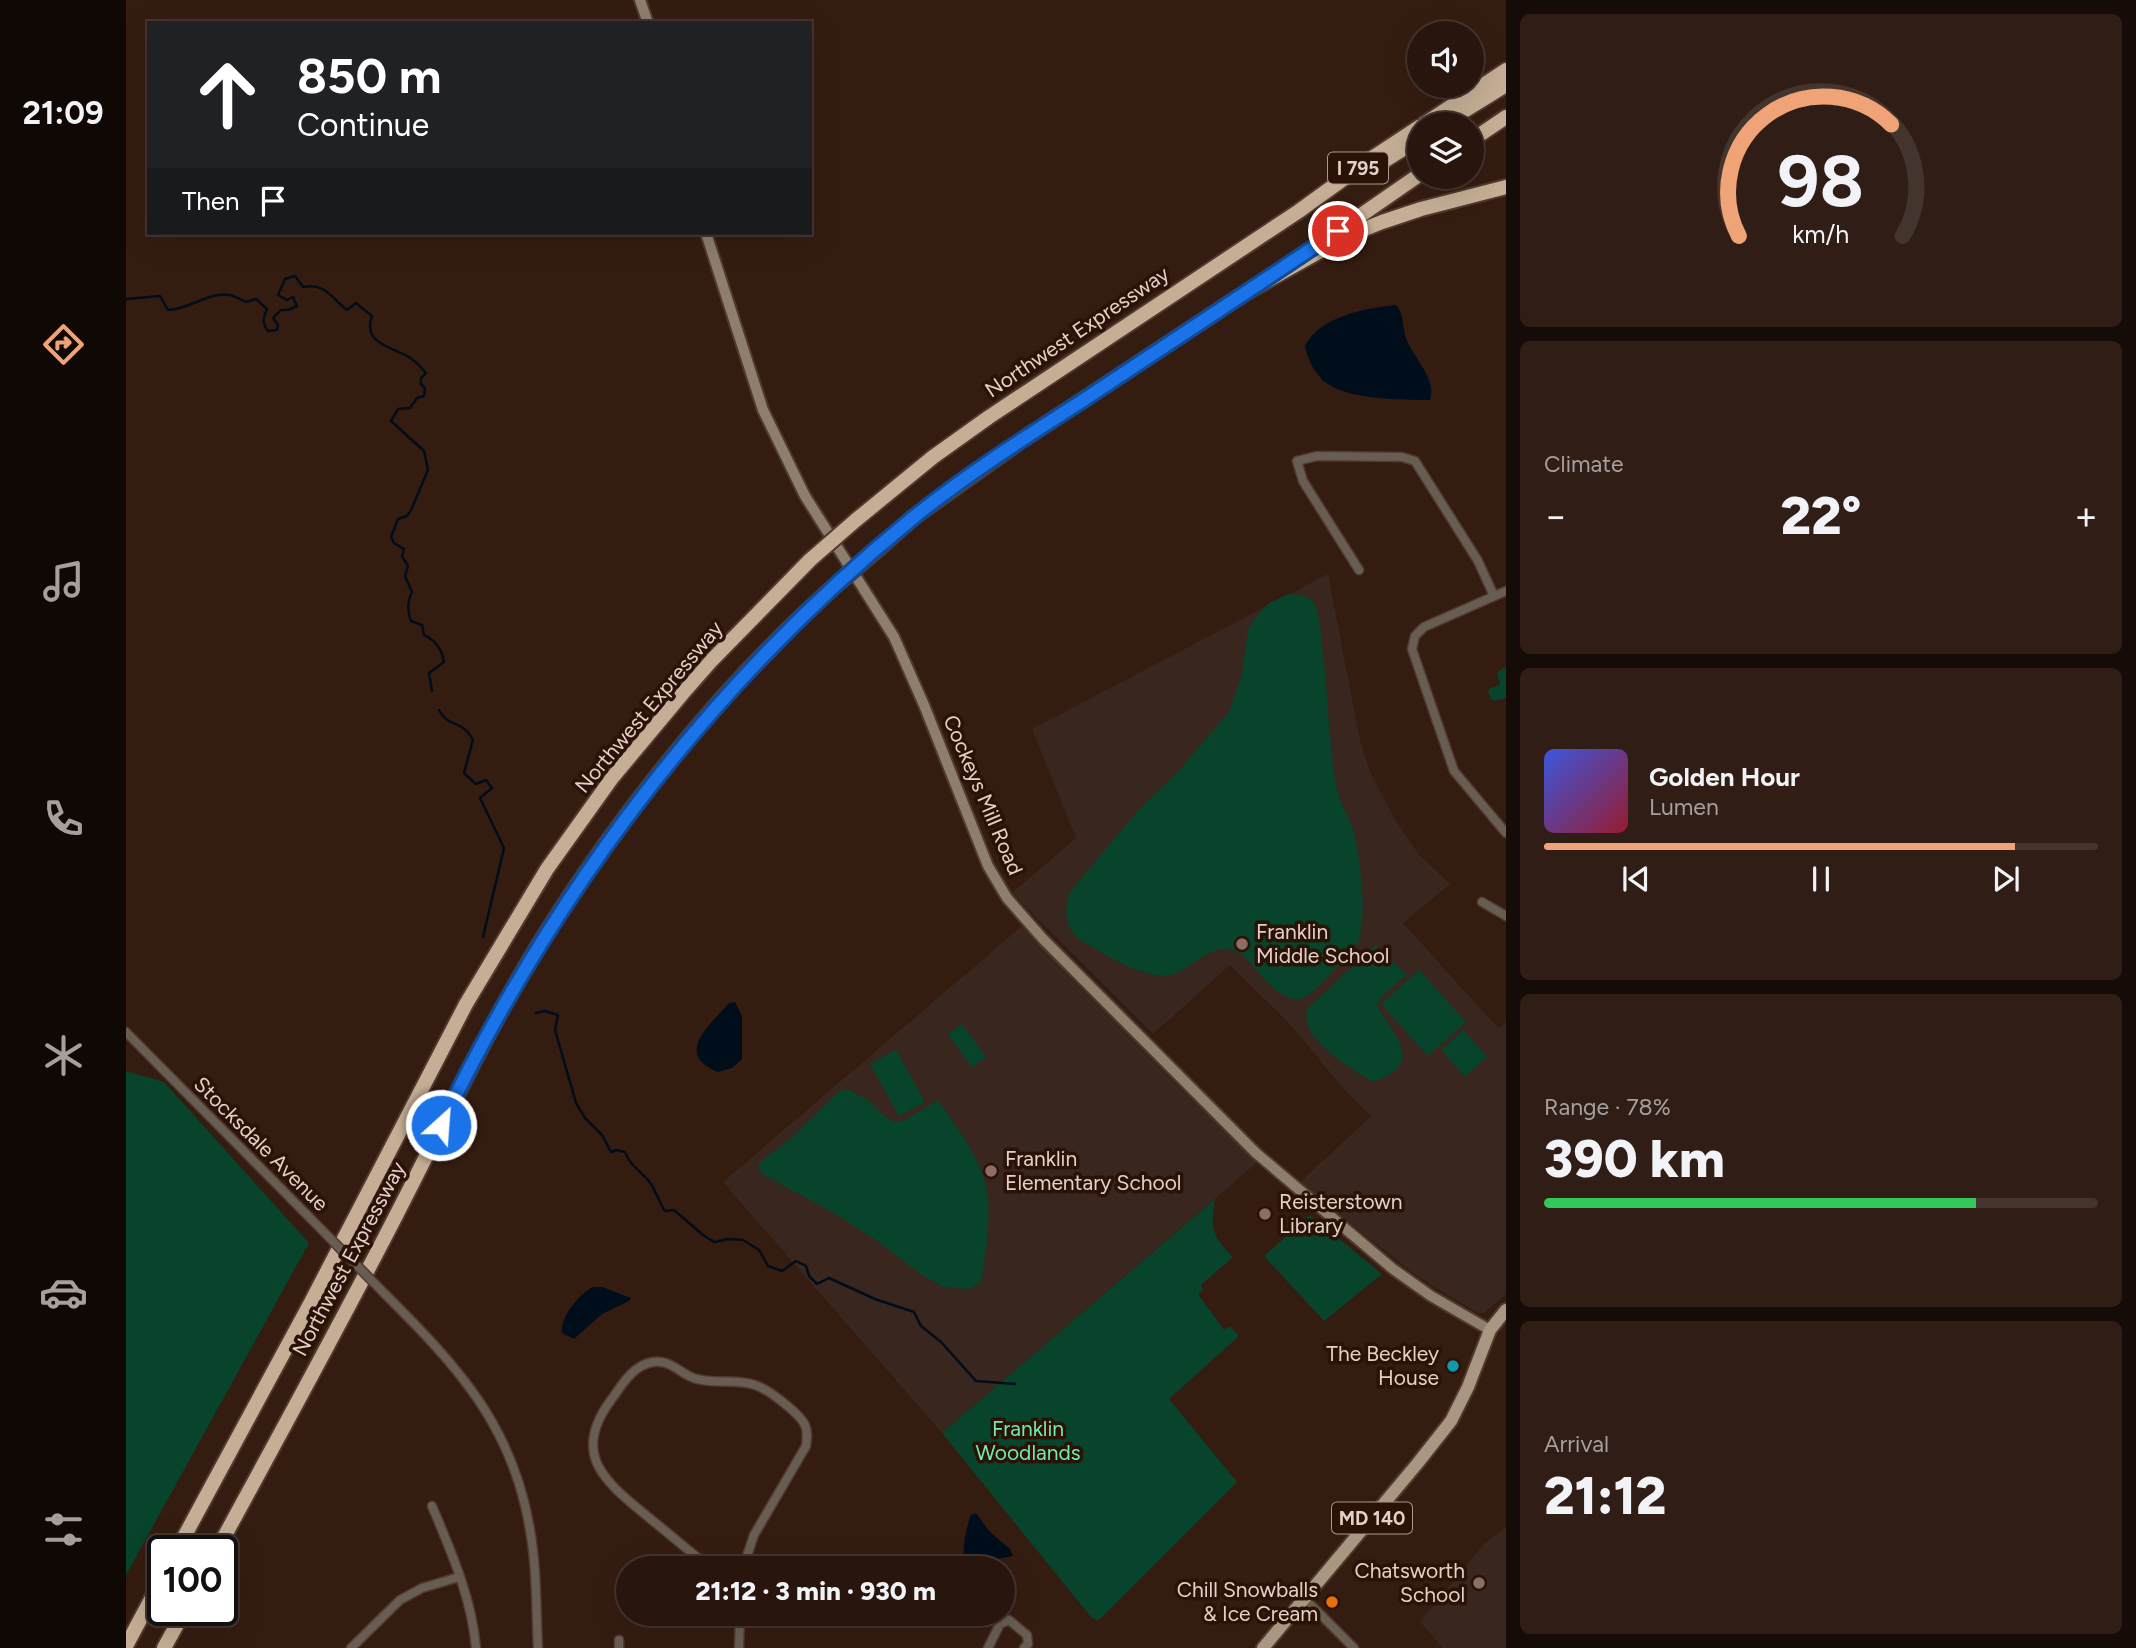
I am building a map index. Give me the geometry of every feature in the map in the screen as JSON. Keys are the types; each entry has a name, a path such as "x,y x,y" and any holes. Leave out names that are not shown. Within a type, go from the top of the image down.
{"highway":[{"name":"Northwest Expressway","path":"1442,112 1506,70"},
{"path":"1462,112 1506,85"},
{"path":"1484,132 1506,117"},
{"name":"Northwest Expressway","path":"185,1535 310,1304 466,1004 547,869 612,778 683,692 810,561 933,457 989,416 1299,211 1407,135"},
{"path":"1299,211 1407,146"},
{"path":"1242,295 1407,183"},
{"name":"Northwest Expressway","path":"225,1535 369,1267 464,1078 540,944 613,835 709,714 801,615 914,517 1022,440 1242,295 1347,236 1421,209 1506,187"},
{"path":"126,1646 147,1607"},
{"path":"164,1648 176,1626"}],"main road":[{"name":"MD 140","path":"1263,1648 1451,1421 1468,1387 1490,1330 1506,1310"}],"street":[{"path":"640,0 647,21"},
{"name":"Cockeys Mill Road","path":"707,235 763,410 805,496 894,637 988,866 1007,898 1043,939 1159,1058 1263,1159 1393,1269 1431,1296 1490,1330"},
{"path":"1359,570 1303,481 1297,461 1317,456 1402,457 1415,461 1478,561 1494,596"},
{"path":"1506,591 1424,627 1415,636 1412,649 1450,763 1457,776 1506,834"},
{"path":"1482,902 1506,916"},
{"name":"Stocksdale Avenue","path":"126,1032 437,1346 468,1383 490,1416 511,1460 531,1532 538,1648"},
{"path":"696,1556 611,1486 604,1478 594,1455 594,1433 602,1412 632,1373 648,1363 662,1361 699,1380 756,1385 798,1416 803,1423 807,1437 806,1446 754,1535 747,1556"},
{"path":"432,1506 469,1608 476,1648"},
{"path":"351,1648 400,1600 422,1588 459,1577"},
{"path":"1304,1599 1354,1648"},
{"path":"988,1648 1000,1624 1009,1620 1027,1635 1028,1644 1024,1648"},
{"path":"739,1648 740,1626"}],"shaded area":[{"name":"Franklin Middle School","path":"1328,574 1360,740 1370,772 1394,818 1419,855 1450,884 1403,923 1498,1028 1506,1022 1506,1294 1484,1313 1478,1313 1417,1276 1299,1183 1371,1116 1344,1089 1286,1020 1230,965 1153,1034 1012,893 1076,838 1032,729"},
{"name":"Franklin Elementary School","path":"1022,926 1186,1093 1259,1161 942,1433 723,1182"},
{"name":"Chatsworth School","path":"1506,1527 1506,1648 1443,1648 1420,1622 1484,1544"}],"green space":[{"path":"1289,594 1309,598 1317,610 1335,777 1338,794 1352,826 1360,867 1363,902 1358,942 1315,990 1297,999 1278,992 1246,958 1231,949 1215,950 1174,974 1163,976 1138,970 1077,938 1066,916 1070,892 1139,809 1176,774 1229,712 1242,675 1248,629 1269,603"},
{"path":"1506,667 1506,698 1495,701 1488,692 1490,688 1500,685 1497,672"},
{"path":"1376,945 1407,975 1382,996 1377,1005 1402,1049 1402,1058 1399,1067 1373,1082 1328,1051 1310,1030 1306,1019 1308,1008"},
{"path":"1419,970 1466,1022 1428,1056 1381,1004"},
{"path":"962,1024 986,1057 972,1067 948,1034"},
{"path":"1463,1030 1487,1057 1465,1077 1441,1050"},
{"path":"896,1050 925,1102 899,1116 870,1064"},
{"path":"126,1071 164,1082 309,1243 126,1575"},
{"path":"847,1089 867,1099 895,1122 903,1121 938,1100 952,1120 972,1152 988,1196 988,1235 980,1284 969,1289 943,1287 832,1212 759,1172 759,1163 790,1139 837,1093"},
{"name":"Franklin Woodlands","path":"1215,1199 1214,1231 1233,1257 1201,1285 1203,1290 1198,1294 1224,1330 1230,1326 1239,1336 1169,1399 1237,1482 1098,1621 1091,1617 942,1433"},
{"path":"1310,1215 1382,1274 1324,1321 1264,1256"}],"water":[{"path":"1396,305 1402,316 1409,346 1430,384 1430,400 1387,399 1354,394 1328,384 1319,376 1310,362 1305,346 1321,327 1358,311"},
{"path":"735,1002 742,1016 742,1059 732,1068 718,1072 705,1065 698,1057 699,1040 729,1003"},
{"path":"593,1287 602,1287 631,1298 602,1314 574,1339 562,1333 564,1320 572,1307"},
{"path":"976,1513 989,1531 1010,1549 1013,1556 964,1556 971,1515"}],"waterway":[{"path":"126,299 160,296 168,310 222,294 246,302 256,299 267,309 264,320 268,331 277,330 278,325 273,318 281,310 297,306 293,297 287,300 278,295 285,279 295,276 303,287 323,289 347,310 356,303 372,316 370,325 375,338 409,357 426,373 421,378 421,384 425,388 424,396 417,398 410,408 398,409 391,421 424,451 428,470 411,510 407,516 398,519 391,537 394,543 404,549 402,556 408,566 405,576 412,592 408,606 411,621 422,625 424,635 435,643 443,658 444,662 429,673 432,691"},
{"path":"439,710 447,720 469,733 473,740 464,773 476,784 486,780 492,788 480,798 504,848 483,937"},
{"path":"536,1013 545,1011 558,1015 555,1030 576,1103 585,1118 602,1135 611,1152 625,1152 632,1164 650,1182 665,1211 674,1210 714,1242 743,1240 759,1250 768,1266 782,1271 796,1261 806,1266 809,1276 817,1284 829,1278 875,1299 914,1312 921,1326 941,1342 976,1381 1015,1384"}],"place":[{"name":"Franklin Middle School","path":"1242,944"},
{"name":"Franklin Elementary School","path":"991,1171"},
{"name":"Reisterstown Library","path":"1265,1214"},
{"name":"The Beckley House","path":"1453,1366"},
{"name":"Chatsworth School","path":"1479,1583"},
{"name":"Chill Snowballs & Ice Cream","path":"1332,1602"}],"route":[{"path":"441,1125 494,1023 576,887 640,799 709,714 801,615 914,517 955,487 1338,231"}]}
